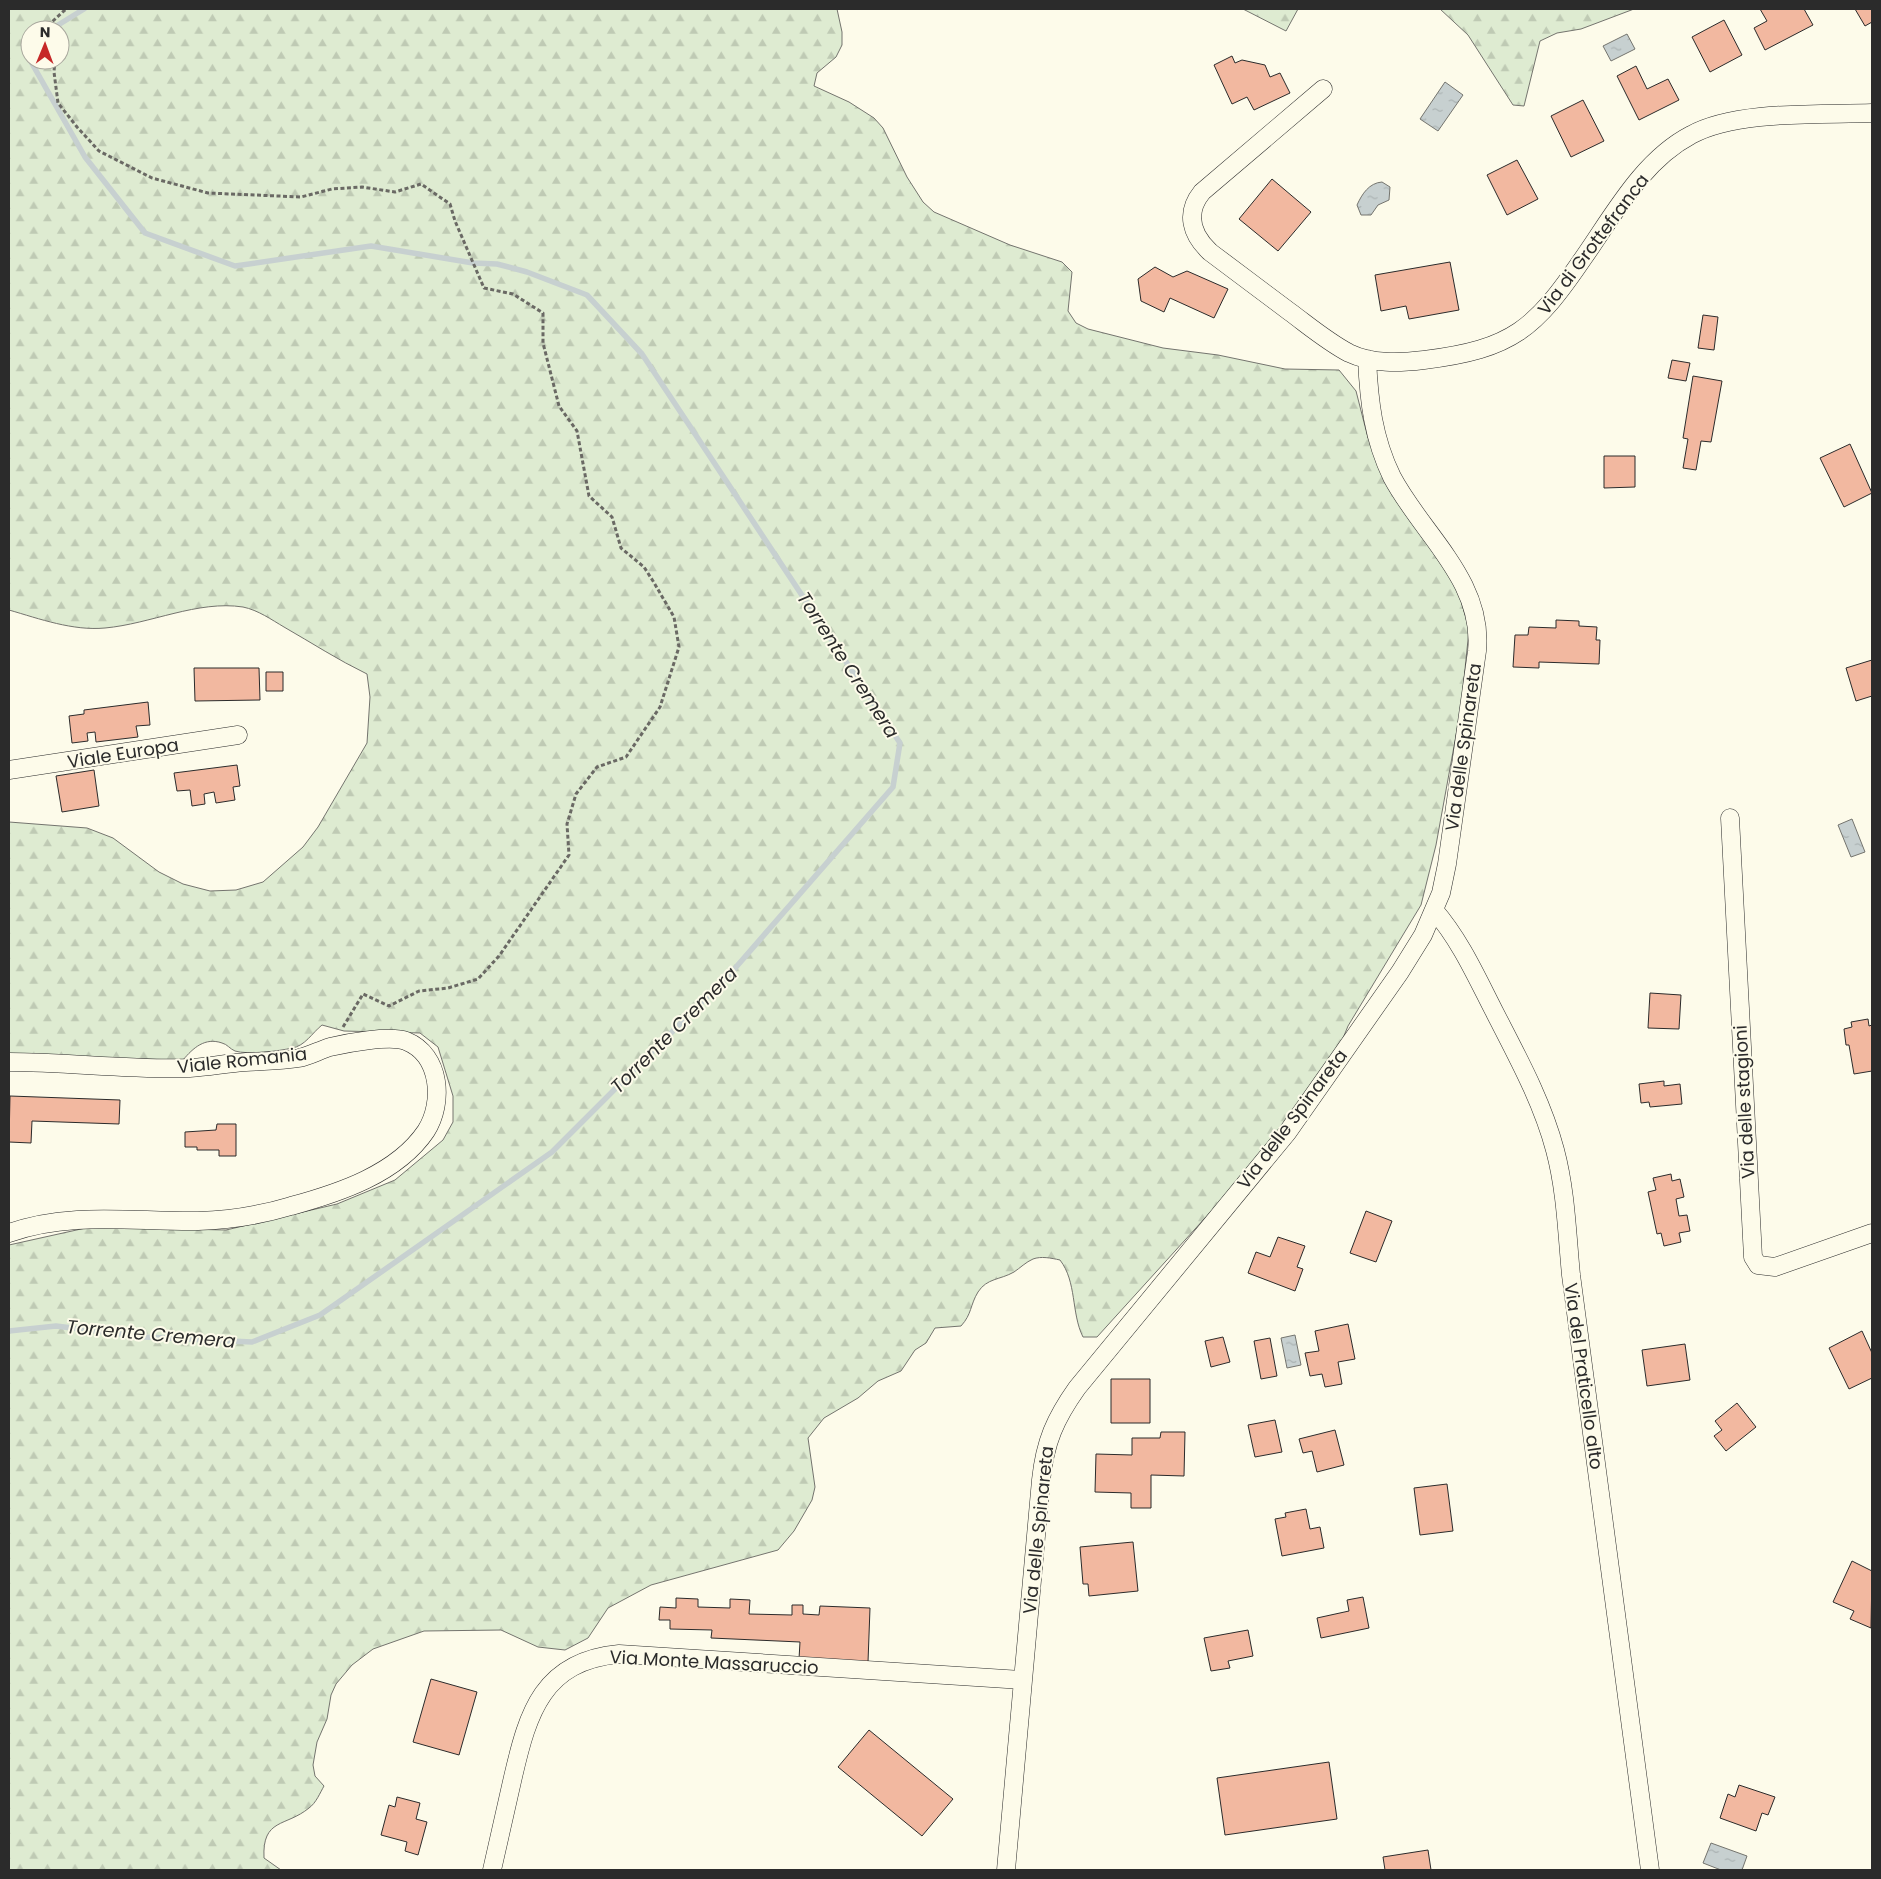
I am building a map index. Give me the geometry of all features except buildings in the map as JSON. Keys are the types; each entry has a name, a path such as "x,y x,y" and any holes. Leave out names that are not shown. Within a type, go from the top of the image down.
{"street":[{"name":"Via di Grottefranca","path":"1322,89 1202,192 1194,204 1191,218 1198,240 1210,252 1318,333 1351,353 1367,359 1398,362 1462,355 1497,344 1524,328 1557,297 1643,176 1672,147 1694,133 1718,124 1747,119 1872,113"},
{"name":"Via delle Spinareta","path":"1006,1870 1043,1460 1047,1440 1060,1412 1077,1388 1287,1132 1400,972 1423,935 1434,910 1447,864 1477,650 1478,627 1473,606 1461,580 1393,479 1382,455 1372,421 1367,359"},
{"name":"Viale Europa","path":"9,770 238,735"},
{"name":"Via delle stagioni","path":"1730,818 1753,1257 1758,1265 1775,1267 1872,1234"},
{"name":"Via del Praticello alto","path":"1434,910 1465,953 1518,1058 1547,1125 1558,1165 1650,1870"},
{"name":"Viale Romania","path":"9,1062 191,1068 300,1058 332,1047 369,1041 400,1040 417,1047 431,1064 438,1093 432,1119 412,1148 376,1174 318,1198 237,1218 197,1221 76,1220 35,1225 9,1233"},
{"name":"Via Monte Massaruccio","path":"492,1870 521,1745 531,1712 553,1680 570,1668 590,1659 619,1654 1023,1680"}],"path":[{"path":"54,20 66,9"},
{"path":"54,70 58,103 77,127 99,150 152,178 208,193 301,197 332,189 362,187 395,192 422,184 450,204 458,228 484,288 513,294 543,313 543,343 560,406 578,431 589,496 612,517 621,548 644,567 674,617 679,647 660,707 626,757 597,767 576,794 568,824 569,855 499,956 478,979 448,988 419,991 389,1006 363,994 332,1047"}],"green space":[{"path":"9,9 837,9 842,32 842,45 836,57 817,73 814,86 849,102 874,118 883,128 907,177 923,202 934,212 1010,245 1062,262 1072,272 1068,311 1076,323 1088,329 1163,348 1218,355 1285,369 1339,370 1356,391 1368,438 1455,578 1469,630 1461,708 1436,845 1421,905 1348,1026 1341,1043 1254,1164 1097,1337 1083,1337 1079,1328 1072,1288 1060,1260 1043,1257 1033,1259 1009,1275 985,1284 975,1297 961,1326 935,1328 926,1343 915,1350 901,1371 878,1381 858,1398 824,1418 808,1438 815,1487 812,1500 794,1531 778,1550 651,1585 608,1608 588,1638 565,1650 538,1647 501,1630 424,1631 373,1649 352,1665 336,1684 331,1695 327,1719 317,1742 313,1765 315,1776 324,1786 318,1798 300,1814 277,1825 267,1836 264,1845 264,1858 281,1870 9,1870 9,1245 90,1227 226,1230 337,1204 395,1180 443,1140 453,1122 453,1096 438,1047 420,1033 344,1031 322,1025 305,1042 297,1047 247,1053 210,1041 195,1048 183,1060 9,1056 9,822 87,828 113,838 159,872 183,884 210,891 236,890 263,882 303,847 318,827 367,743 370,697 367,674 254,610 243,607 209,607 105,628 81,628 57,624 9,610"},
{"path":"1243,9 1298,9 1286,31"},
{"path":"1440,9 1634,9 1581,29 1557,33 1540,41 1524,106 1513,105 1468,35"}],"water":[{"path":"1627,34 1635,49 1611,61 1603,46"},
{"path":"1445,82 1463,95 1438,131 1420,119"},
{"path":"1382,182 1390,187 1389,200 1378,205 1371,215 1361,215 1357,205 1361,197 1373,184"},
{"path":"1852,819 1865,852 1851,857 1838,825"},
{"path":"1295,1335 1301,1365 1287,1368 1281,1338"},
{"path":"1711,1843 1747,1856 1742,1870 1721,1870 1703,1863"}],"waterway":[{"name":"Torrente Cremera","path":"66,20 84,9"},
{"name":"Torrente Cremera","path":"9,1331 56,1326 144,1337 252,1342 320,1315 552,1152 730,974 893,787 900,743 642,354 587,295 527,272 497,264 473,263 371,246 235,266 145,233 85,157 36,70"}]}
